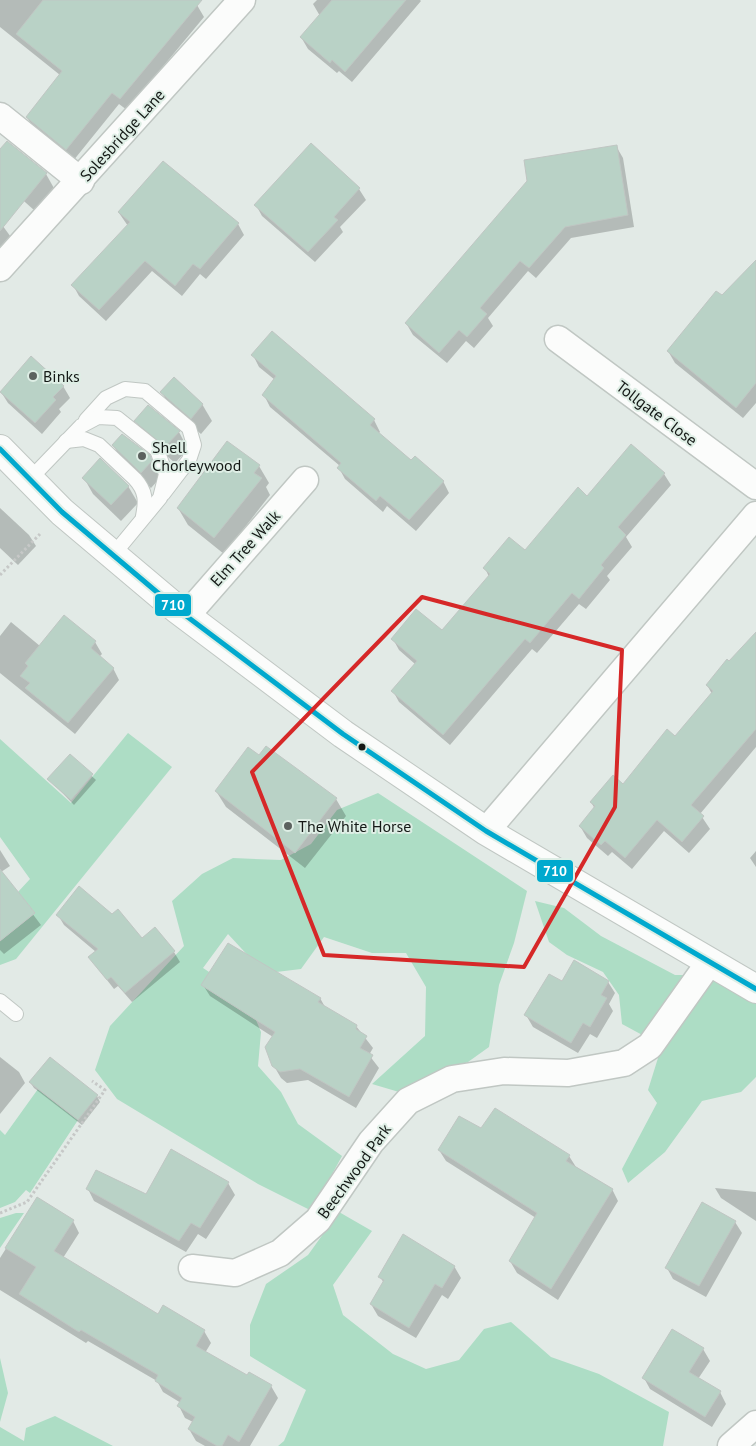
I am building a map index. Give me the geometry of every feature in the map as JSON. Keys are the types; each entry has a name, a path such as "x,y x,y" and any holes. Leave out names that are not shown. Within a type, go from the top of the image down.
{"main road":[{"path":"0,449 62,512 112,555 186,616 343,734 486,831 756,989"}],"street":[{"name":"Solesbridge Lane","path":"0,268 81,181 232,4"},
{"path":"0,116 81,181"},
{"name":"Tollgate Close","path":"558,339 756,486"},
{"name":"Elm Tree Walk","path":"186,616 305,480"},
{"path":"486,831 756,515"},
{"name":"Beechwood Park","path":"192,1268 235,1273 280,1253 318,1220 371,1142 408,1101 452,1079 504,1071 568,1073 624,1063 650,1046 709,963"},
{"path":"732,1446 756,1424"}],"lane":[{"path":"30,479 106,398 125,389 144,391 189,428 194,445 189,460 112,555"},
{"path":"81,426 98,417 117,418 157,450 166,474 160,498"},
{"path":"66,441 84,439 99,445 141,485 146,500 142,519"},
{"path":"0,1001 16,1014"}],"path":[{"path":"0,575 62,512"},
{"path":"0,1213 27,1202 105,1090 92,1081"}],"highlighted area":[{"path":"422,597 622,650 615,807 524,967 324,955 252,772"}],"green space":[{"path":"128,733 172,767 16,959 0,965 0,941 35,913 18,892 30,879 0,837 0,739 71,803"},
{"path":"378,793 527,891 514,943 499,985 489,1047 468,1062 399,1092 372,1084 425,1036 426,987 406,953 372,953 324,937 301,969 268,973 253,961 228,934 203,968 246,996 261,1032 258,1066 281,1092 298,1124 342,1156 312,1211 258,1184 117,1099 95,1070 110,1026 184,946 172,901 202,874 233,858 281,860 311,844 337,810"},
{"path":"535,901 564,908 601,936 675,975 709,975 756,1002 756,1077 741,1092 702,1101 665,1152 628,1183 622,1169 657,1103 648,1090 658,1058 646,1037 622,1024 619,995 603,972 567,955 549,942"},
{"path":"38,1089 78,1120 30,1193 26,1190 15,1202 0,1208 0,1130 5,1135"},
{"path":"339,1212 372,1231 333,1285 343,1315 393,1354 426,1369 459,1360 484,1329 511,1322 551,1357 599,1374 669,1412 663,1446 278,1446 284,1441 306,1390 250,1356 250,1325 266,1284 308,1255"},
{"path":"16,1213 24,1213 0,1248 0,1218"},
{"path":"0,1358 8,1393 0,1422"},
{"path":"55,1416 113,1446 0,1446 0,1427 24,1441 26,1428"}],"building":[{"path":"43,0 202,0 120,99 112,93 66,150 26,117 62,71 16,34"},
{"path":"332,0 406,0 345,72 332,60 330,63 300,37"},
{"path":"7,141 47,173 0,231 0,149"},
{"path":"311,143 360,188 334,217 338,220 308,252 254,205"},
{"path":"617,145 628,215 565,227 529,268 520,261 480,308 487,314 467,337 459,330 439,353 405,323 527,181 524,160"},
{"path":"163,161 239,223 200,269 193,264 175,286 145,261 99,310 71,285 130,222 118,212"},
{"path":"756,260 756,383 736,408 667,351 716,291 722,295"},
{"path":"272,331 375,419 370,425 411,460 415,456 444,481 409,520 380,496 376,501 337,468 341,463 262,395 276,376 251,355"},
{"name":"Binks","path":"31,356 64,386 53,397 56,400 35,423 0,392"},
{"path":"174,377 203,404 191,419 160,392"},
{"path":"148,405 180,431 165,447 134,421"},
{"path":"122,434 150,455 152,461 141,473 112,445"},
{"path":"227,441 260,465 254,473 262,478 214,538 177,508"},
{"path":"631,444 665,473 618,527 626,535 601,565 604,568 579,599 572,593 530,643 525,639 443,735 391,691 417,661 391,639 416,609 442,630 490,574 483,568 509,537 525,550 578,487 587,496"},
{"path":"100,458 129,486 111,505 82,478"},
{"path":"64,615 96,641 91,648 114,668 68,723 25,688 30,683 20,676 28,666 25,663"},
{"path":"756,632 756,729 691,805 704,816 682,842 657,820 625,858 605,841 601,845 579,826 595,806 590,802 613,775 623,784 667,729 675,736 713,691 706,685 727,659 729,661"},
{"name":"The White Horse","path":"266,746 337,798 295,853 215,791 248,747 259,755"},
{"path":"70,754 93,774 71,800 47,779"},
{"path":"0,869 35,913 0,941"},
{"path":"79,886 112,914 118,909 142,938 155,927 175,951 125,993 111,977 107,980 88,957 98,949 56,915"},
{"path":"228,943 321,998 318,1002 357,1025 356,1029 367,1036 360,1048 373,1055 349,1097 300,1069 280,1072 272,1066 265,1047 275,1032 201,985"},
{"path":"574,960 609,981 601,995 607,998 590,1027 583,1023 571,1043 524,1015 549,974 562,981"},
{"path":"50,1057 98,1095 78,1120 29,1082"},
{"path":"495,1108 570,1155 566,1161 613,1189 551,1289 509,1261 537,1213 438,1150 459,1116 481,1128"},
{"path":"171,1149 229,1182 200,1228 191,1223 179,1241 86,1189 96,1170 146,1194"},
{"path":"37,1197 74,1220 54,1251 158,1314 163,1305 205,1330 196,1346 247,1375 249,1372 272,1385 239,1442 228,1435 222,1446 217,1446 188,1429 195,1417 177,1406 182,1398 155,1381 158,1375 81,1330 79,1332 19,1294 36,1267 5,1248"},
{"path":"702,1202 736,1221 699,1286 665,1268"},
{"path":"403,1234 455,1266 442,1288 435,1284 409,1328 370,1304 384,1280 378,1277"},
{"path":"672,1329 704,1348 689,1372 721,1391 705,1417 642,1378"}],"transit line":[{"name":"710","path":"0,449 62,512 177,609 343,734 486,831 756,989"}],"place":[{"name":"Binks","path":"33,376"},
{"name":"Shell Chorleywood","path":"142,456"},
{"name":"The White Horse","path":"288,826"}]}
